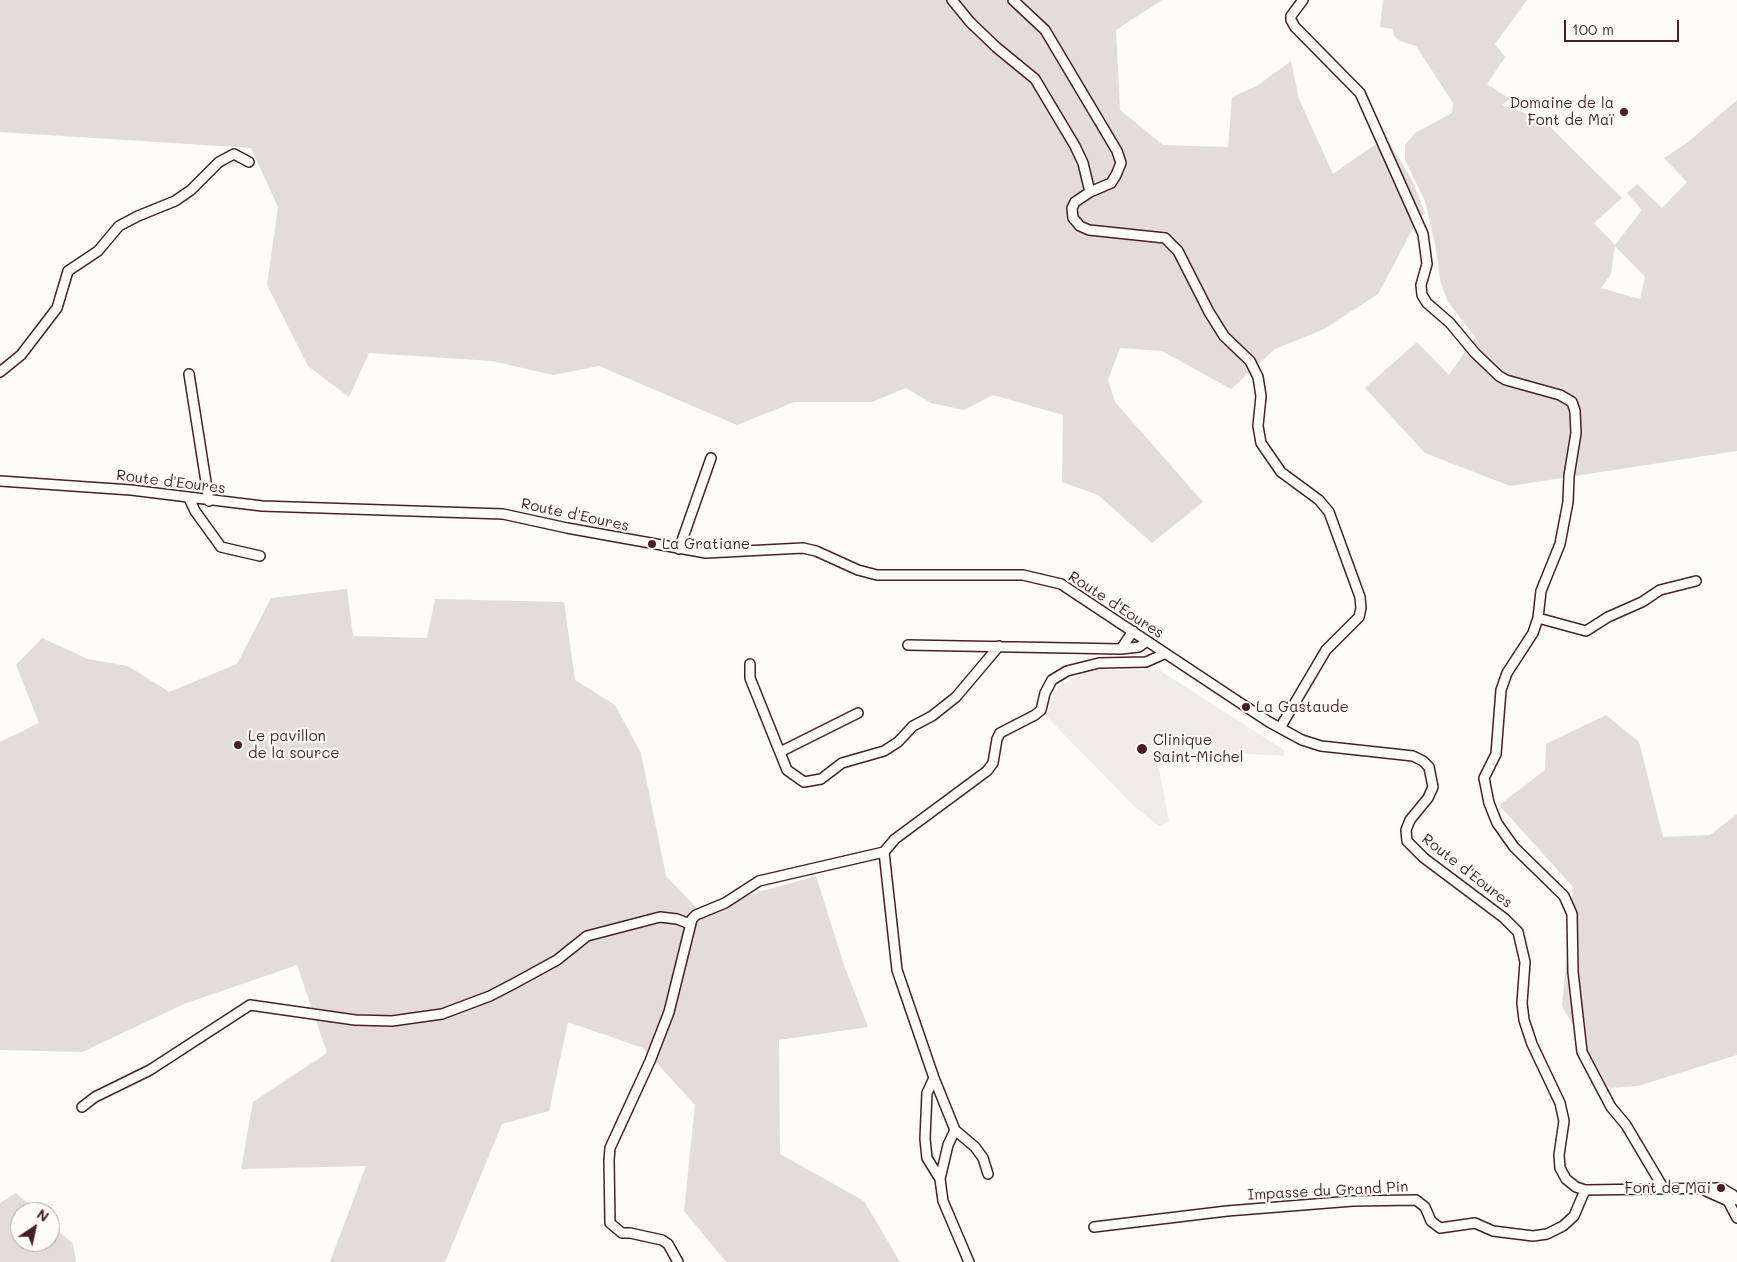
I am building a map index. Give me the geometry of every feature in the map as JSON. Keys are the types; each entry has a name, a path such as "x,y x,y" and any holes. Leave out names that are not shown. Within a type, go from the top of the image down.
{"street":[{"path":"952,0 990,40 1035,78 1083,162 1090,192"},
{"path":"1014,0 1045,30 1117,151 1121,164 1111,183 1090,192 1075,202 1072,208 1073,218 1080,226 1089,230 1153,235 1165,238 1178,251 1209,312 1224,336 1250,361 1258,377 1261,396 1258,426 1261,443 1281,472 1318,500 1329,512 1360,597 1361,608 1359,617 1326,650 1280,728"},
{"path":"1303,0 1291,16 1291,20 1295,27 1360,93 1420,228 1426,245 1427,264 1421,286 1422,295 1450,323 1475,354 1499,376 1506,380 1560,395 1572,402 1575,411 1576,433 1569,476 1568,502 1560,544 1541,591 1538,618 1532,633 1507,674 1501,690 1496,754 1484,778 1489,803 1497,823 1514,847 1564,896 1572,914 1573,972 1582,1052 1611,1107 1626,1125 1664,1189"},
{"path":"0,372 21,354 57,308 68,271 98,251 119,226 175,201 191,190 219,162 234,154 249,162"},
{"path":"189,374 209,501"},
{"path":"679,549 711,458"},
{"name":"Route d'Eoures","path":"0,481 132,490 209,501 262,506 504,514 706,553 803,548 816,551 858,570 877,575 1023,575 1043,578 1062,584 1164,654 1280,728 1321,746 1413,756 1429,767 1433,787 1428,798 1410,820 1406,830 1407,841 1424,858 1504,918 1518,932 1525,962 1522,1003 1524,1020 1532,1044 1560,1103 1564,1121 1559,1155 1560,1168 1566,1179 1576,1187 1585,1190"},
{"path":"189,498 195,511 220,547 260,556"},
{"path":"1538,618 1586,631 1608,617 1642,602 1660,590 1696,581"},
{"path":"1121,649 1133,632"},
{"path":"908,645 1121,649 1138,647 1147,641"},
{"path":"750,664 750,678 787,770 804,782 821,779 842,762 884,751 898,742 914,726 932,716 956,697 999,646"},
{"path":"678,1262 668,1244 662,1240 622,1233 610,1223 608,1172 610,1148 643,1079 669,1012 690,924 696,914 725,903 759,881 884,852 895,839 987,771 992,762 1000,733 1041,710 1045,693 1052,680 1067,671 1099,663 1146,662 1164,654"},
{"path":"780,752 858,713"},
{"path":"884,852 898,970 934,1078 955,1130 979,1152 988,1174"},
{"path":"82,1106 95,1097 150,1070 250,1005 355,1020 392,1021 442,1014 490,996 557,960 587,936 660,917 677,919 690,924"},
{"path":"934,1078 927,1092 925,1139 927,1158 940,1179"},
{"path":"955,1130 948,1146 940,1179 943,1201 969,1262"},
{"path":"1585,1190 1696,1190 1734,1196 1737,1218"},
{"name":"Impasse du Grand Pin","path":"1094,1227 1353,1200 1416,1200 1425,1207 1431,1221 1440,1228 1475,1224 1493,1230 1533,1236 1547,1234 1563,1226 1574,1216 1585,1190"}],"shaded area":[{"path":"0,0 1162,0 1116,30 1120,110 1163,145 1228,147 1232,97 1257,86 1291,61 1299,99 1333,174 1386,137 1412,180 1425,213 1416,223 1378,294 1324,329 1275,349 1231,389 1162,351 1120,348 1108,380 1115,402 1203,502 1152,543 1098,495 1062,482 1063,415 993,395 964,410 931,403 906,388 872,402 794,402 737,425 599,366 553,375 492,361 369,353 349,397 308,366 267,285 278,207 251,148 0,132"},
{"path":"1383,0 1527,0 1495,44 1505,57 1487,84 1510,99 1502,105 1542,119 1622,198 1594,223 1615,245 1642,210 1627,193 1637,184 1662,208 1687,182 1664,158 1687,143 1737,100 1737,451 1510,486 1425,453 1365,388 1417,342 1449,375 1475,337 1448,302 1441,284 1435,244 1425,201 1405,160 1405,145 1415,133 1452,113 1453,103 1416,46 1400,41 1394,36 1393,29 1380,27","holes":["1615,246 1645,277 1640,299 1601,288 1611,274"]},
{"path":"347,589 353,636 427,638 435,599 564,602 575,680 615,705 641,753 666,876 698,909 816,876 844,965 868,1027 779,1040 780,1154 864,1201 900,1262 726,1262 684,1211 695,1105 643,1048 568,1022 549,1111 502,1124 445,1262 330,1262 366,1166 241,1169 253,1102 327,1053 297,965 184,1004 82,1052 0,1050 0,742 39,723 16,665 42,638 88,659 128,666 169,692 237,664 271,598"},
{"name":"Clinique Saint-Michel","path":"1095,670 1159,670 1284,750 1284,756 1216,752 1214,748 1210,748 1158,763 1169,822 1159,826 1134,806 1046,716 1058,688 1081,673"},
{"path":"1606,715 1639,742 1663,837 1710,835 1737,814 1737,1055 1638,1086 1609,1088 1562,1006 1573,887 1499,805 1545,770 1546,744"},
{"path":"16,1193 26,1202 10,1202 10,1252 60,1252 60,1232 73,1244 76,1262 0,1262 0,1203"}],"place":[{"name":"Domaine de la Font de Maï","path":"1624,112"},
{"name":"La Gratiane","path":"652,544"},
{"name":"La Gastaude","path":"1246,707"},
{"name":"Le pavillon de la source","path":"238,745"},
{"name":"Clinique Saint-Michel","path":"1142,749"},
{"name":"Font de Mai","path":"1721,1188"}]}
